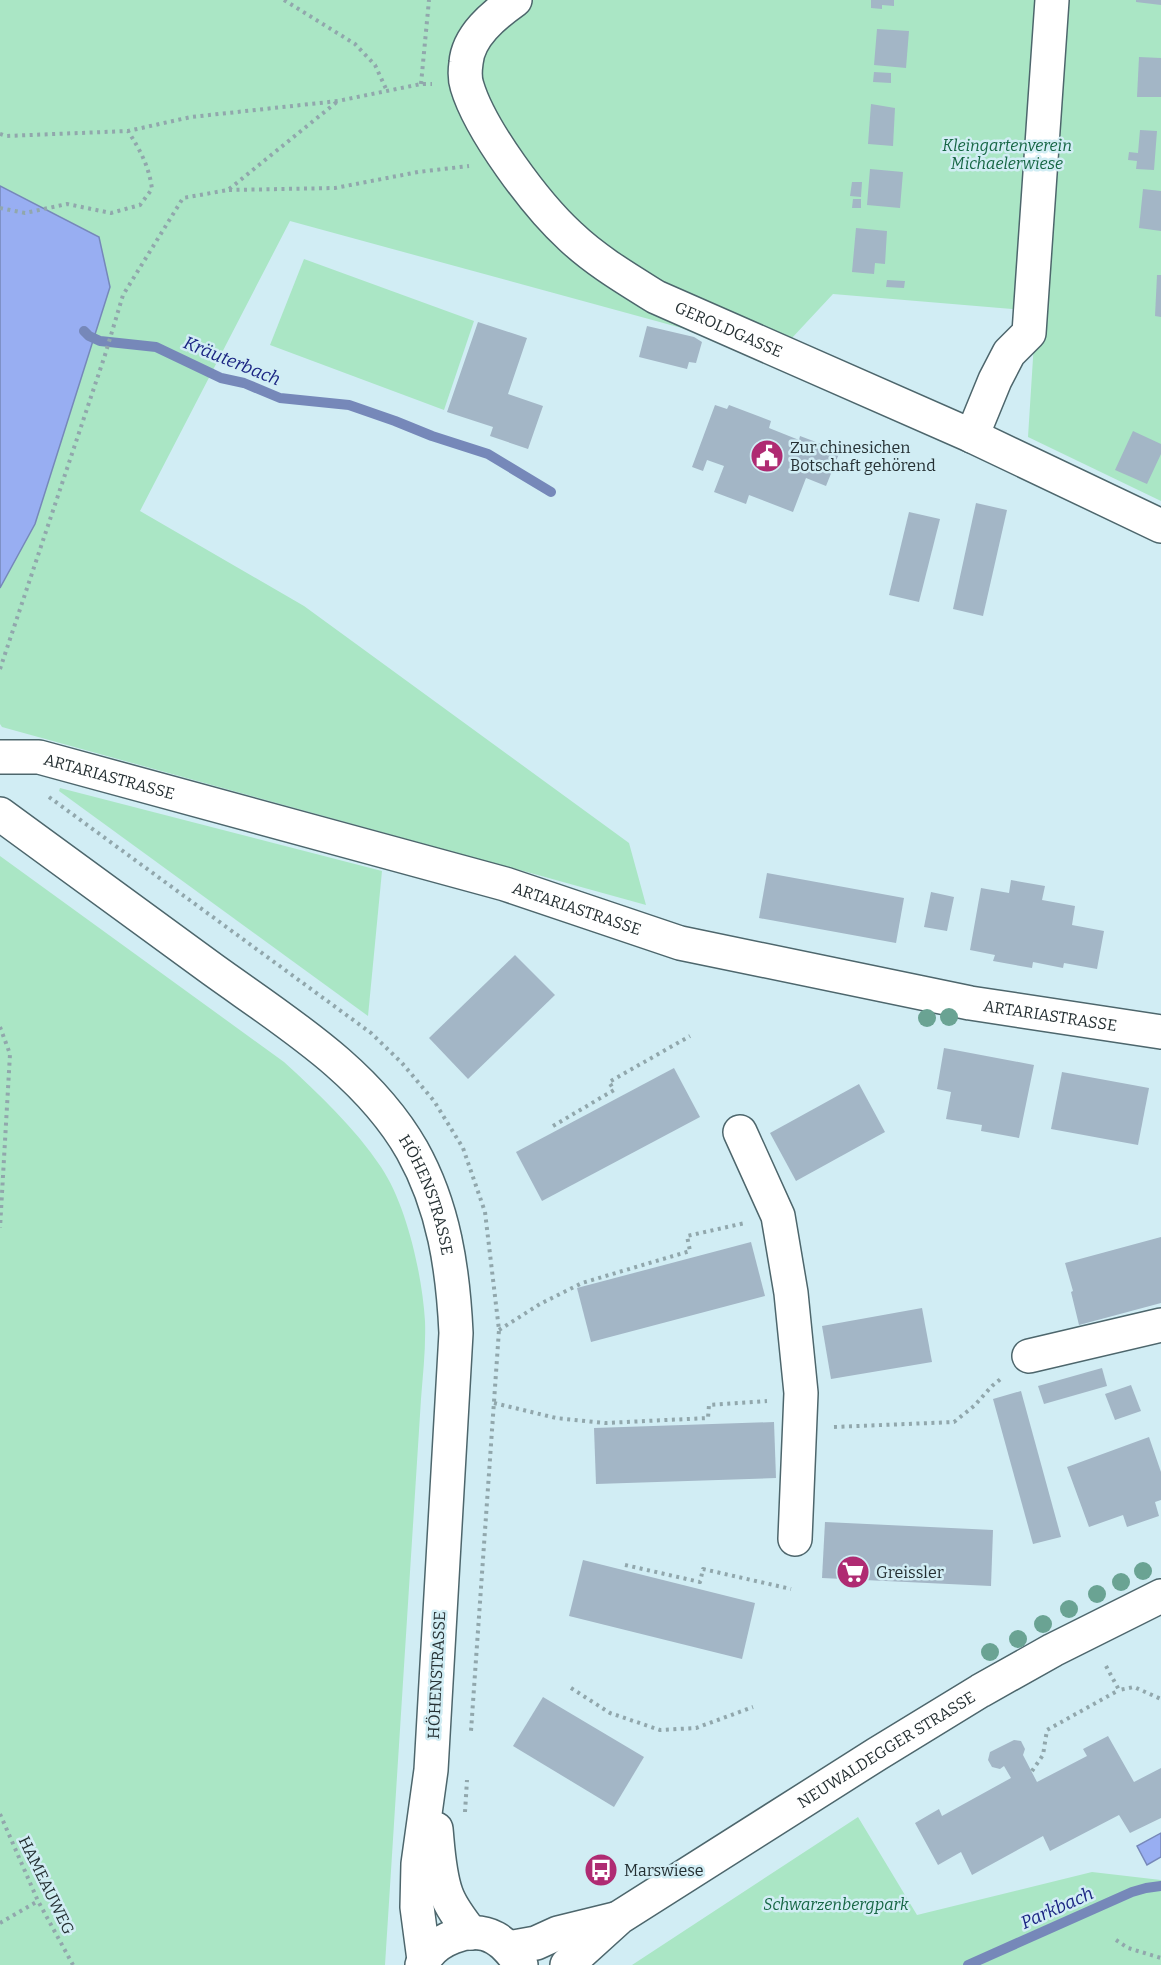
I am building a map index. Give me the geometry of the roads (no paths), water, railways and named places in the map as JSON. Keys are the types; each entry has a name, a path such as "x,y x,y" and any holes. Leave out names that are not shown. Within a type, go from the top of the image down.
{"main road":[{"name":"GEROLDGASSE","path":"515,0 500,10 471,44 466,62 466,83 473,104 508,161 570,237 617,273 656,297 972,436 1161,526"},
{"path":"972,436 1009,353 1029,333 1052,0"},
{"name":"ARTARIASTRASSE","path":"0,757 39,757 505,884 681,943 970,1003 1161,1032"},
{"name":"HÖHENSTRASSE","path":"0,814 278,1016 347,1071 391,1119 412,1149 427,1179 449,1251 456,1333 430,1770 418,1864 417,1907 423,1962"},
{"path":"740,1132 778,1216 791,1293 801,1399 795,1539"},
{"path":"1029,1356 1161,1325"},
{"name":"NEUWALDEGGER STRASSE","path":"567,1965 620,1917 980,1691 1053,1650 1161,1596"},
{"name":"HÖHENSTRASSE","path":"430,1770 440,1870 446,1895 471,1933"},
{"name":"NEUWALDEGGER STRASSE","path":"471,1933 493,1937 514,1956 536,1942 620,1917"},
{"path":"423,1962 436,1946 454,1936 471,1933"}],"water":[{"path":"0,186 99,237 110,287 35,524 0,588"},
{"path":"1161,1833 1161,1857 1147,1865 1137,1846"}],"waterway":[{"name":"Kräuterbach","path":"84,331 100,341 156,347 221,378 244,383 280,398 349,405 488,454 551,492"},
{"name":"Parkbach","path":"968,1965 1132,1892 1161,1886"}],"place":[{"name":"Zur chinesichen Botschaft gehörend","path":"767,456"},
{"name":"Greissler","path":"853,1572"},
{"name":"Marswiese","path":"601,1870"}],"park label":[{"name":"Kleingartenverein Michaelerwiese","path":"1007,154"},
{"name":"Schwarzenbergpark","path":"836,1904"}]}
